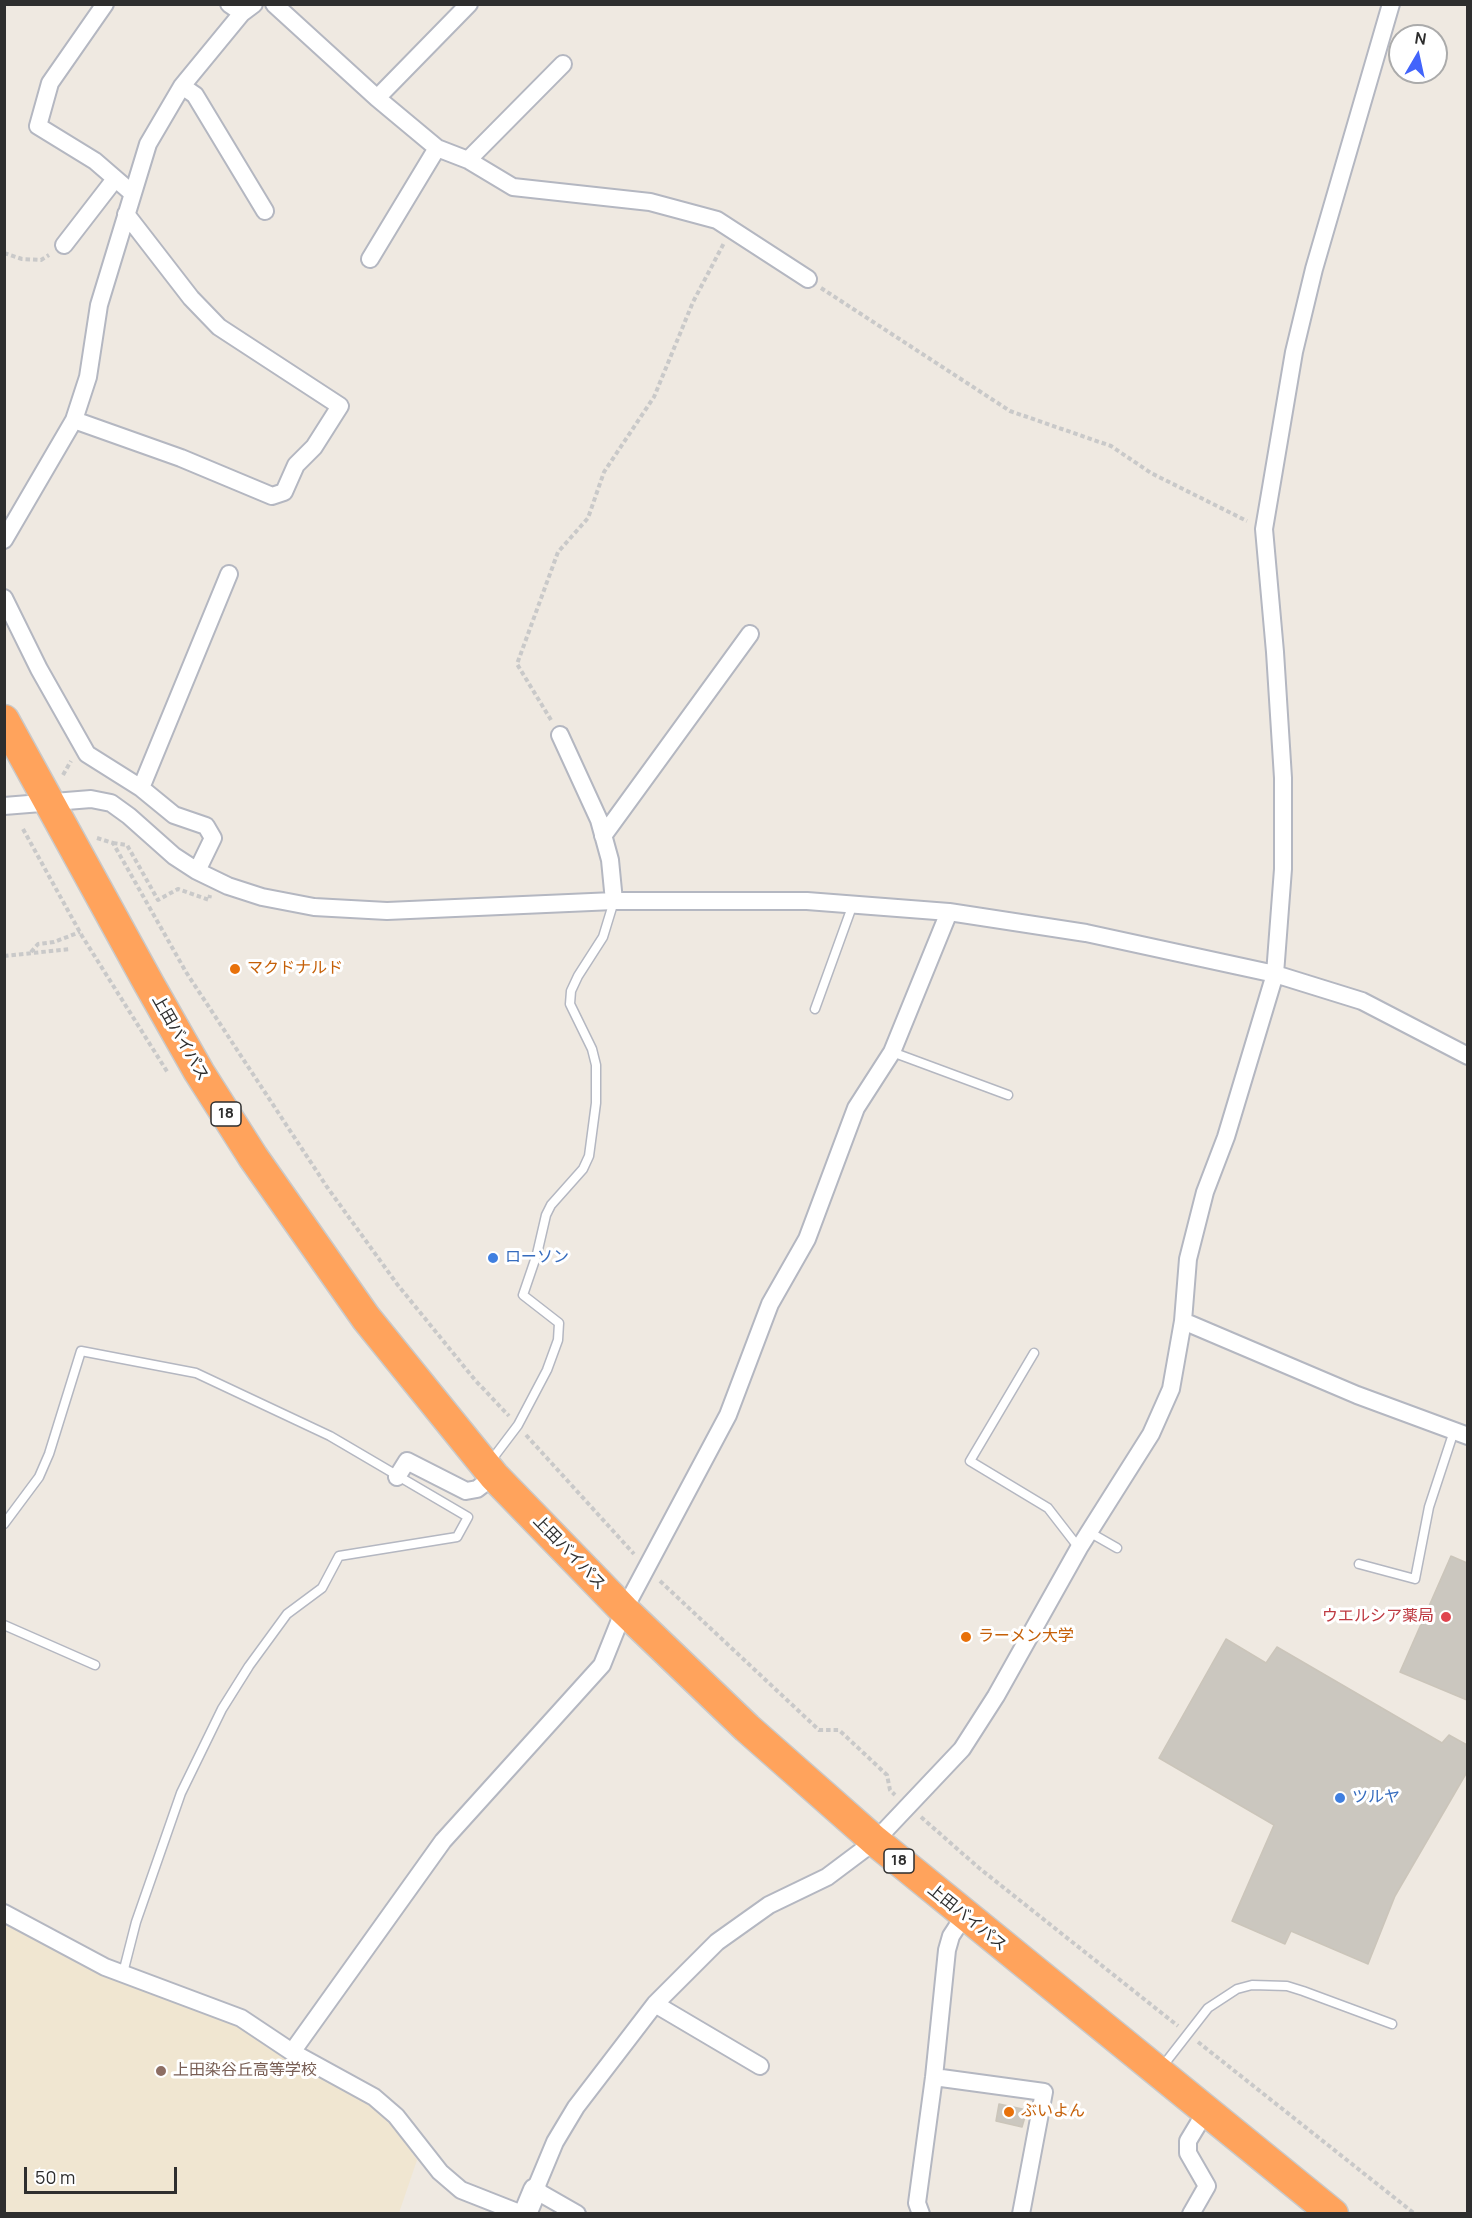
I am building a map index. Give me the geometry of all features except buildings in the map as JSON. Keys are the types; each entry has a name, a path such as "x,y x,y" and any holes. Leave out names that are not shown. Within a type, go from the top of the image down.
{"highway":[{"name":"上田バイパス","path":"4,720 199,1072 254,1158 366,1318 490,1471 624,1610 747,1728 875,1842 1333,2214"}],"street":[{"path":"105,4 50,83 38,126 95,161 132,193"},
{"path":"274,4 377,98 437,148 468,160 513,187 650,202 717,220 808,279"},
{"path":"377,98 469,4"},
{"path":"4,1912 105,1967 241,2018 292,2052 374,2097 396,2116 440,2172 461,2190 523,2214 555,2142 576,2107 656,2004 717,1942 769,1905 827,1877 875,1842 962,1749 996,1696 1079,1548 1151,1434 1171,1389 1183,1321 1188,1259 1205,1192 1226,1137 1275,974 1283,869 1283,778 1275,652 1263,529 1294,352 1314,269 1391,4"},
{"path":"4,540 21,507 74,420 88,377 99,305 148,144 182,86 242,7"},
{"path":"468,160 563,64"},
{"path":"182,86 195,94 265,211"},
{"path":"370,259 437,148"},
{"path":"64,245 116,178"},
{"path":"74,420 181,458 272,496 284,492 296,465 314,447 340,406 219,327 191,297 126,214"},
{"path":"141,788 229,574"},
{"path":"4,598 39,669 87,754 141,788 174,815 206,826 213,838 197,872"},
{"path":"603,836 750,634"},
{"path":"560,735 599,820 610,860 614,901"},
{"path":"4,806 91,799 111,803 174,856 197,872 228,886 262,897 334,909 387,911 504,908 614,901 807,901 949,912 1086,933 1275,974 1362,1001 1467,1056"},
{"path":"292,2052 443,1841 602,1665 624,1610 728,1414 770,1305 807,1239 856,1108 892,1052 949,912"},
{"path":"1183,1321 1357,1395 1461,1433"},
{"path":"397,1477 406,1461 466,1491 477,1489 490,1471"},
{"path":"921,2214 917,2203 934,2077 947,1950 951,1936 964,1916"},
{"path":"656,2004 760,2066"},
{"path":"934,2077 1044,2092 1021,2214"},
{"path":"1191,2214 1207,2186 1188,2153 1188,2142 1206,2111"},
{"path":"535,2190 577,2214"}],"lane":[{"path":"490,1471 548,1370 558,1340 559,1323 523,1295 537,1254 546,1215 584,1169 589,1156 596,1103 596,1065 592,1048 570,1004 571,991 603,937 614,901"},
{"path":"815,1009 853,904"},
{"path":"892,1052 1008,1095"},
{"path":"4,1524 39,1477 50,1454 81,1351 196,1373 330,1436 468,1517 457,1538 339,1556 322,1588 287,1614 249,1666 222,1709 181,1793 136,1922 123,1973"},
{"path":"1034,1353 970,1461 1047,1508 1079,1548"},
{"path":"1359,1564 1415,1579 1429,1507 1461,1433"},
{"path":"1089,1532 1117,1548"},
{"path":"4,1625 95,1665"},
{"path":"1159,2072 1208,2008 1237,1989 1252,1985 1287,1986 1392,2024"}],"path":[{"path":"560,735 517,664 558,552 588,518 604,472 654,397 693,302 731,229"},
{"path":"4,253 22,259 41,260 64,245"},
{"path":"808,279 1010,411 1111,446 1151,473 1263,529"},
{"path":"86,834 127,845 158,900 178,889 209,900"},
{"path":"113,843 186,972 327,1187 397,1284 475,1380 646,1567 819,1730 839,1731 887,1775 890,1790 979,1868 1415,2214"},
{"path":"31,952 38,944 63,940 80,932"},
{"path":"4,956 31,952 42,954 71,949"}],"shaded area":[{"name":"上田染谷丘高等学校","path":"4,1922 239,2025 370,2104 392,2124 417,2160 399,2213 5,2213"}],"place":[{"name":"マクドナルド","path":"235,969"},
{"name":"ローソン","path":"493,1258"},
{"name":"ウエルシア薬局","path":"1446,1617"},
{"name":"ラーメン大学","path":"966,1637"},
{"name":"ツルヤ","path":"1340,1798"},
{"name":"上田染谷丘高等学校","path":"161,2071"},
{"name":"ぶいよん","path":"1009,2112"}]}
